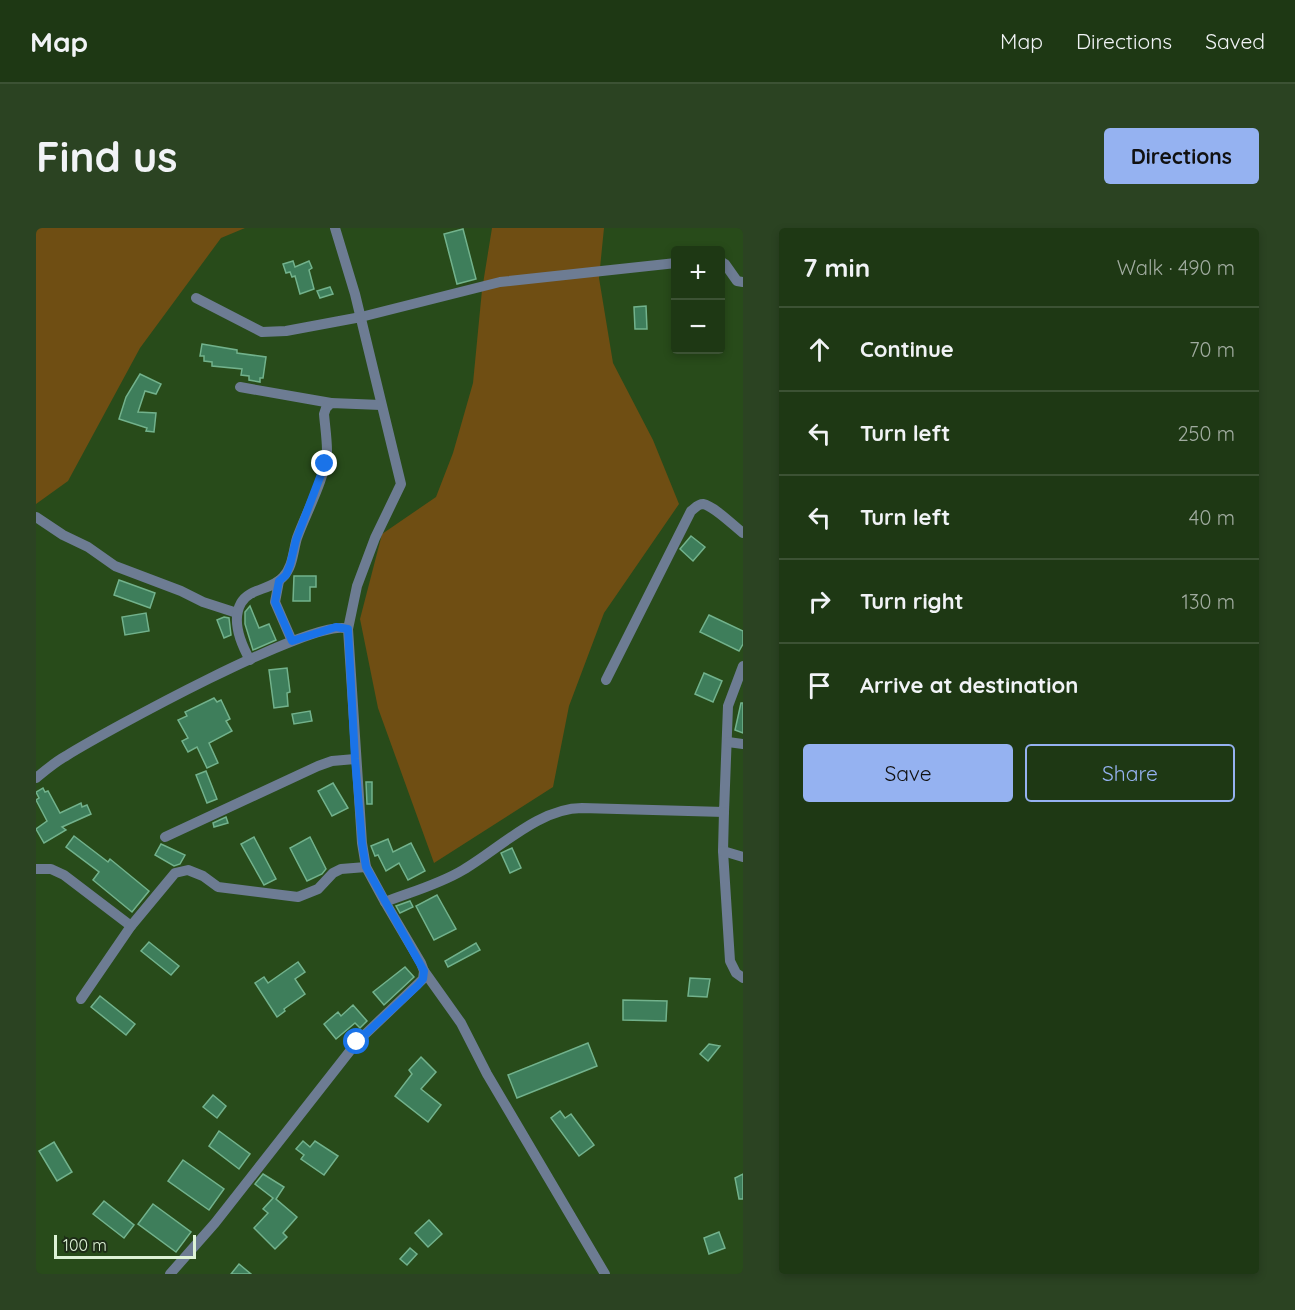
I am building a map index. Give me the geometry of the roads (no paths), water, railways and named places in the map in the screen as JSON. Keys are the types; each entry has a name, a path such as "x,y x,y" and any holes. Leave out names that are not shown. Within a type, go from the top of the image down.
{"street":[{"path":"335,228 361,317 401,484 371,548 357,586 348,629 355,759 366,867 424,971 461,1023 487,1074 605,1274"},
{"path":"196,298 262,332 286,331 361,317 500,282 671,263"},
{"path":"725,264 737,281 743,282"},
{"path":"240,387 332,403 381,405"},
{"path":"250,660 241,644 237,621 240,603 250,594 272,586 286,575 296,540 325,464 327,452 324,414 326,408 332,403"},
{"path":"606,680 691,511 697,505 704,504 743,533"},
{"path":"36,517 63,535 88,547 115,566 181,591 203,603 237,613"},
{"path":"279,581 275,602 292,641"},
{"path":"36,778 65,756 198,683 292,641 336,627 348,629"},
{"path":"743,666 728,706 723,851 730,961 732,968 743,978"},
{"path":"728,742 743,744"},
{"path":"165,837 318,766 332,761 355,759"},
{"path":"385,902 463,871 538,821 562,810 582,808 724,812"},
{"path":"723,851 743,857"},
{"path":"81,999 131,926 175,873 188,870 203,876 218,887 298,897 318,889 341,868 366,867"},
{"path":"36,869 51,868 131,926"},
{"path":"170,1274 215,1223 357,1042 418,985 423,979 424,971"}]}
